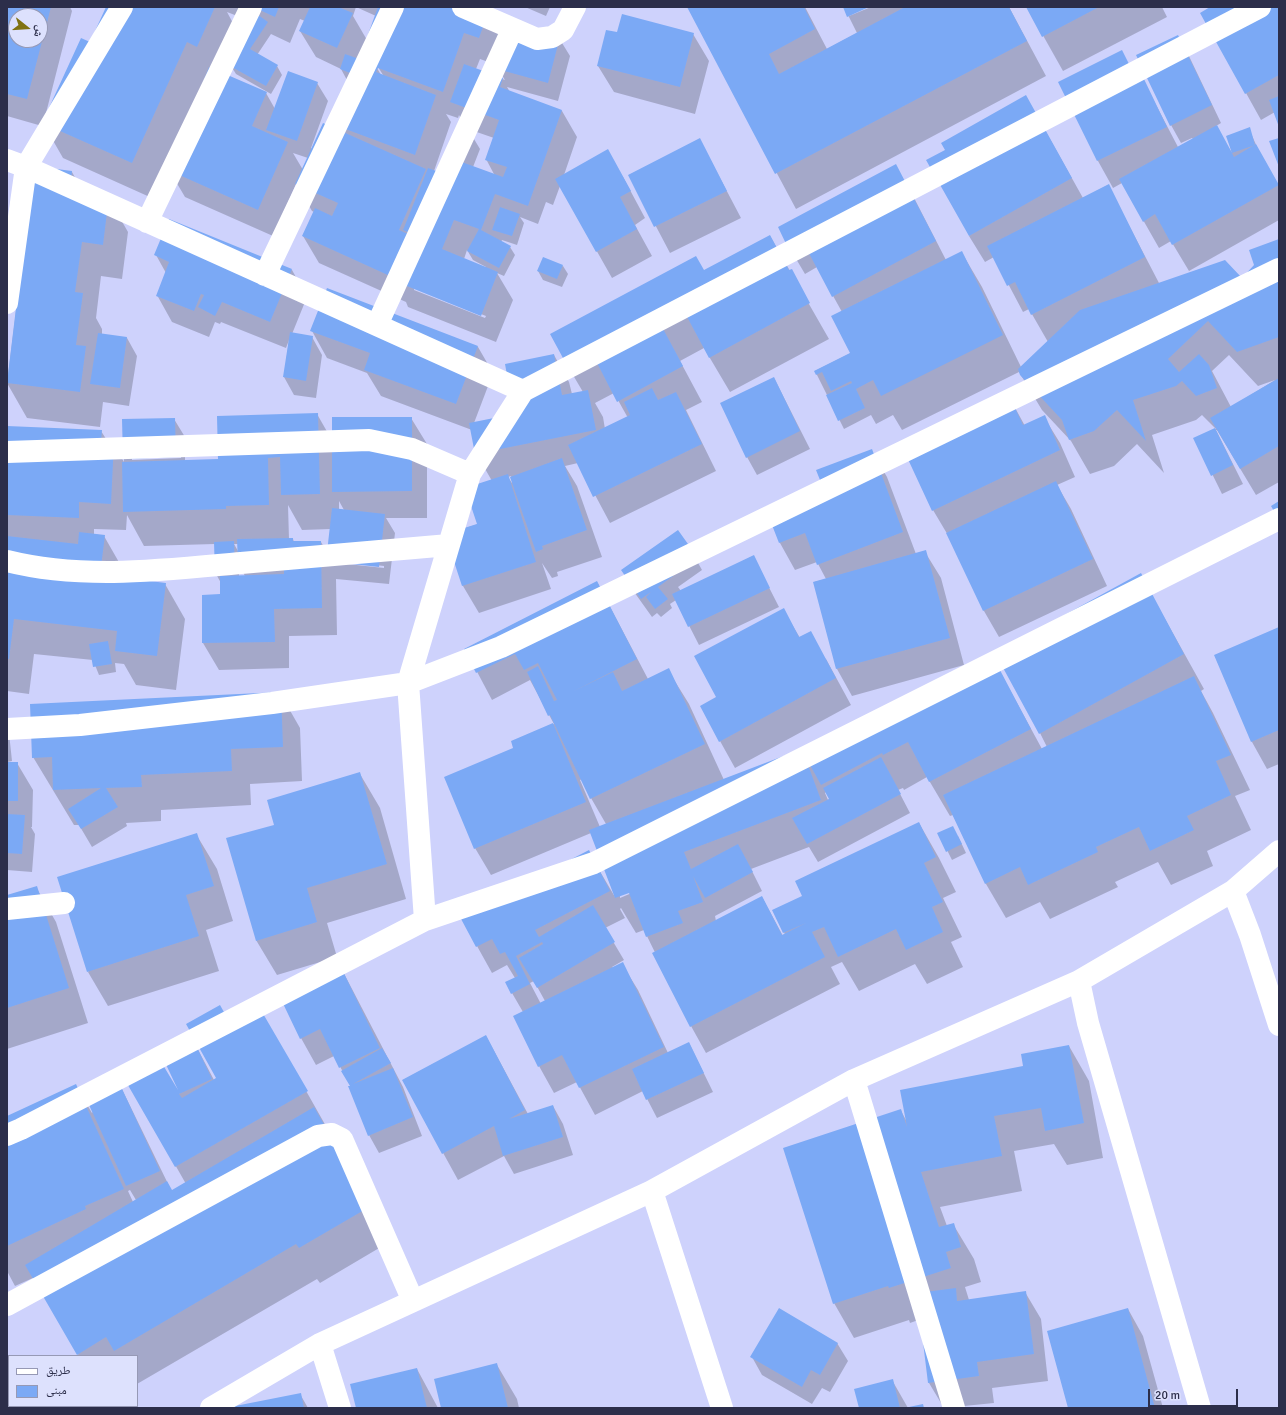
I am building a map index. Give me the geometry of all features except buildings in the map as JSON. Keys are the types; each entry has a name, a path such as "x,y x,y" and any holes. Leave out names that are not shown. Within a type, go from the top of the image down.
{"street":[{"path":"7,303 17,163 122,7"},
{"path":"147,222 251,7"},
{"path":"265,275 393,7"},
{"path":"463,7 512,30 537,39 552,37 563,30 575,7"},
{"path":"425,920 408,684 470,474 522,391 1260,7"},
{"path":"377,326 512,30"},
{"path":"17,163 522,391"},
{"path":"7,729 88,724 272,703 408,684 501,647 1279,269"},
{"path":"7,452 369,440 412,449 470,474"},
{"path":"7,1135 425,920 594,864 1279,519"},
{"path":"7,561 35,568 81,572 160,571 449,545"},
{"path":"211,1408 320,1344 652,1191 854,1080 1079,981 1233,891 1279,850"},
{"path":"1233,891 1250,935 1279,1025"},
{"path":"7,909 64,903"},
{"path":"1079,981 1088,1023 1200,1408"},
{"path":"854,1080 954,1408"},
{"path":"7,1305 318,1136 332,1134 342,1139 413,1301"},
{"path":"652,1191 722,1408"},
{"path":"320,1344 340,1408"}]}
